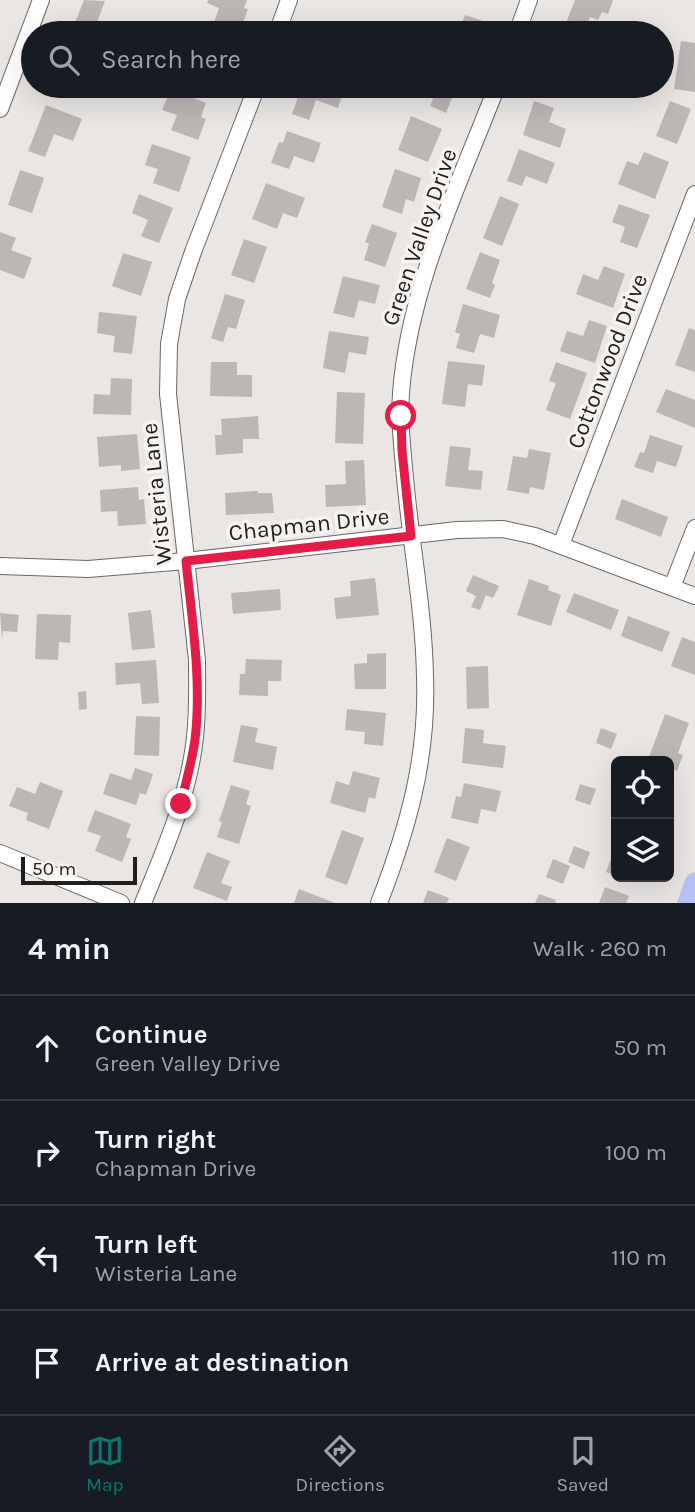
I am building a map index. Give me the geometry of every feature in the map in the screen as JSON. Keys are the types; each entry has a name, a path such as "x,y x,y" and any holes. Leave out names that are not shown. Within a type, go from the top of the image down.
{"main road":[{"path":"688,903 695,883"}],"street":[{"path":"33,21 41,0"},
{"path":"281,21 289,0"},
{"path":"521,21 529,0"},
{"path":"0,109 21,53"},
{"name":"Wisteria Lane","path":"143,903 181,804 195,737 197,660 168,394 169,344 177,299 252,98"},
{"name":"Green Valley Drive","path":"379,903 405,834 422,754 425,677 402,451 401,416 408,339 428,267 492,98"},
{"name":"Cottonwood Drive","path":"561,545 695,194"},
{"path":"672,587 695,528"},
{"name":"Chapman Drive","path":"0,566 88,569 186,561 457,530 503,529 561,545 695,596"},
{"path":"0,853 121,903"}],"building":[{"path":"84,0 105,1 98,21 76,21"},
{"path":"208,0 247,0 244,8 248,9 244,21 214,21 219,8 207,3"},
{"path":"575,0 613,0 608,14 602,12 598,20 590,17 588,21 567,21"},
{"path":"465,15 483,21 463,21"},
{"path":"681,41 695,43 695,92 674,89"},
{"path":"167,98 194,98 206,103 201,117 206,119 198,140 171,130 177,115 162,110"},
{"path":"298,98 341,98 338,108 316,100 309,120 292,114"},
{"path":"433,98 452,98 446,113 430,106"},
{"path":"534,101 554,108 549,122 566,129 560,148 523,135"},
{"path":"670,101 691,109 677,144 656,136"},
{"path":"46,105 82,119 73,141 54,134 45,157 28,151"},
{"path":"411,116 442,129 428,162 398,150"},
{"path":"287,131 321,143 314,163 294,156 289,169 271,163 279,142 283,143"},
{"path":"152,144 191,157 179,192 153,183 158,169 145,165"},
{"path":"519,149 555,163 547,184 526,176 522,186 507,181"},
{"path":"644,152 669,162 655,199 618,184 627,161 638,165"},
{"path":"395,169 421,178 414,202 406,199 402,214 382,207"},
{"path":"20,170 44,178 32,213 8,205"},
{"path":"266,183 305,198 297,218 283,213 277,229 252,219"},
{"path":"139,194 173,208 159,243 141,236 148,220 132,213"},
{"path":"500,196 519,204 502,246 483,238"},
{"path":"619,204 650,215 637,248 620,242 625,227 612,222"},
{"path":"372,224 397,233 385,267 364,260 369,244 365,242"},
{"path":"0,232 16,238 11,250 32,258 24,279 0,270"},
{"path":"244,239 267,247 254,283 231,275"},
{"path":"480,252 500,260 490,298 466,289"},
{"path":"123,253 152,262 141,296 112,286"},
{"path":"604,266 625,274 613,308 576,294 583,274 598,280"},
{"path":"343,276 380,285 375,304 359,300 354,318 333,313"},
{"path":"225,294 245,300 236,329 228,327 223,342 211,338"},
{"path":"463,304 500,315 494,338 480,334 474,353 456,348 460,334 455,332"},
{"path":"99,312 137,316 132,354 113,352 115,336 97,333"},
{"path":"589,320 607,326 595,363 560,351 567,331 583,336"},
{"path":"689,328 695,330 695,372 675,365"},
{"path":"329,331 369,337 366,355 349,352 345,373 323,368"},
{"path":"448,361 485,365 482,386 468,384 465,407 442,404"},
{"path":"211,362 237,362 237,375 252,375 252,397 210,396"},
{"path":"556,362 587,373 570,419 546,410 556,383 549,381"},
{"path":"111,378 132,379 131,415 93,414 94,394 110,395"},
{"path":"666,389 695,400 695,428 656,412"},
{"path":"337,392 365,393 363,444 335,443"},
{"path":"258,416 259,439 243,439 243,453 216,455 215,435 222,435 221,419"},
{"path":"137,434 140,469 121,471 121,465 99,467 97,437"},
{"path":"650,435 683,446 676,467 657,461 653,473 634,467 640,452 644,453"},
{"path":"450,446 471,448 468,470 483,471 481,490 445,486"},
{"path":"529,449 551,453 544,490 530,487 529,494 507,490 513,456 527,458"},
{"path":"364,460 366,505 326,507 325,485 346,484 345,461"},
{"path":"138,487 139,500 144,499 146,524 118,526 117,511 101,512 100,490"},
{"path":"225,493 272,493 274,513 226,515"},
{"path":"622,499 668,517 661,537 615,519"},
{"path":"473,575 499,586 493,598 486,595 480,610 471,607 476,596 466,591"},
{"path":"375,578 379,615 336,619 334,598 351,596 350,581"},
{"path":"529,579 549,586 548,590 561,595 551,626 517,615"},
{"path":"280,589 281,610 233,614 231,593"},
{"path":"574,593 619,610 611,630 566,612"},
{"path":"151,610 155,648 132,650 128,613"},
{"path":"0,613 19,615 17,632 3,631 2,639"},
{"path":"37,614 71,615 70,643 59,642 58,660 35,659"},
{"path":"628,616 670,632 662,652 621,636"},
{"path":"682,637 695,642 695,675 671,666"},
{"path":"386,653 386,689 355,689 354,664 367,663 367,654"},
{"path":"246,659 282,660 281,681 268,681 268,696 239,695 240,674 245,674"},
{"path":"156,660 159,703 142,704 140,683 116,685 115,663"},
{"path":"488,666 489,708 467,709 466,667"},
{"path":"86,691 87,709 79,710 78,692"},
{"path":"347,709 386,713 383,746 364,744 365,732 345,730"},
{"path":"665,714 689,723 678,753 683,755 677,771 674,770 674,756 649,756"},
{"path":"136,716 160,717 159,756 134,755"},
{"path":"241,725 258,728 255,742 277,747 273,770 233,762"},
{"path":"465,728 484,730 483,743 506,746 503,768 462,763"},
{"path":"601,728 617,734 611,749 596,743"},
{"path":"135,768 153,774 146,795 140,793 136,805 103,794 110,773 131,780"},
{"path":"353,771 380,778 375,799 369,797 365,813 330,803 336,781 349,785"},
{"path":"40,782 63,791 49,829 26,820 28,813 9,806 17,787 35,794"},
{"path":"464,783 501,791 496,812 481,809 478,824 451,818 456,796 461,797"},
{"path":"580,784 596,789 590,805 575,800"},
{"path":"231,785 250,791 246,804 251,806 239,844 217,837 222,822 219,821"},
{"path":"95,810 131,824 126,837 131,839 122,862 95,851 101,836 87,831"},
{"path":"342,830 364,838 347,885 325,877"},
{"path":"447,838 470,847 456,881 434,872"},
{"path":"574,846 590,852 584,869 568,862"},
{"path":"207,852 230,861 221,883 232,887 227,901 193,888"},
{"path":"553,859 570,866 563,884 546,877"},
{"path":"611,859 611,874 606,872"},
{"path":"605,887 629,896 626,903 599,903"},
{"path":"299,889 335,903 294,903"},
{"path":"428,890 449,898 447,903 423,903"},
{"path":"539,894 556,900 555,903 535,903"}],"route":[{"path":"181,804 195,737 197,696 197,660 186,561 411,536 401,416"}]}
